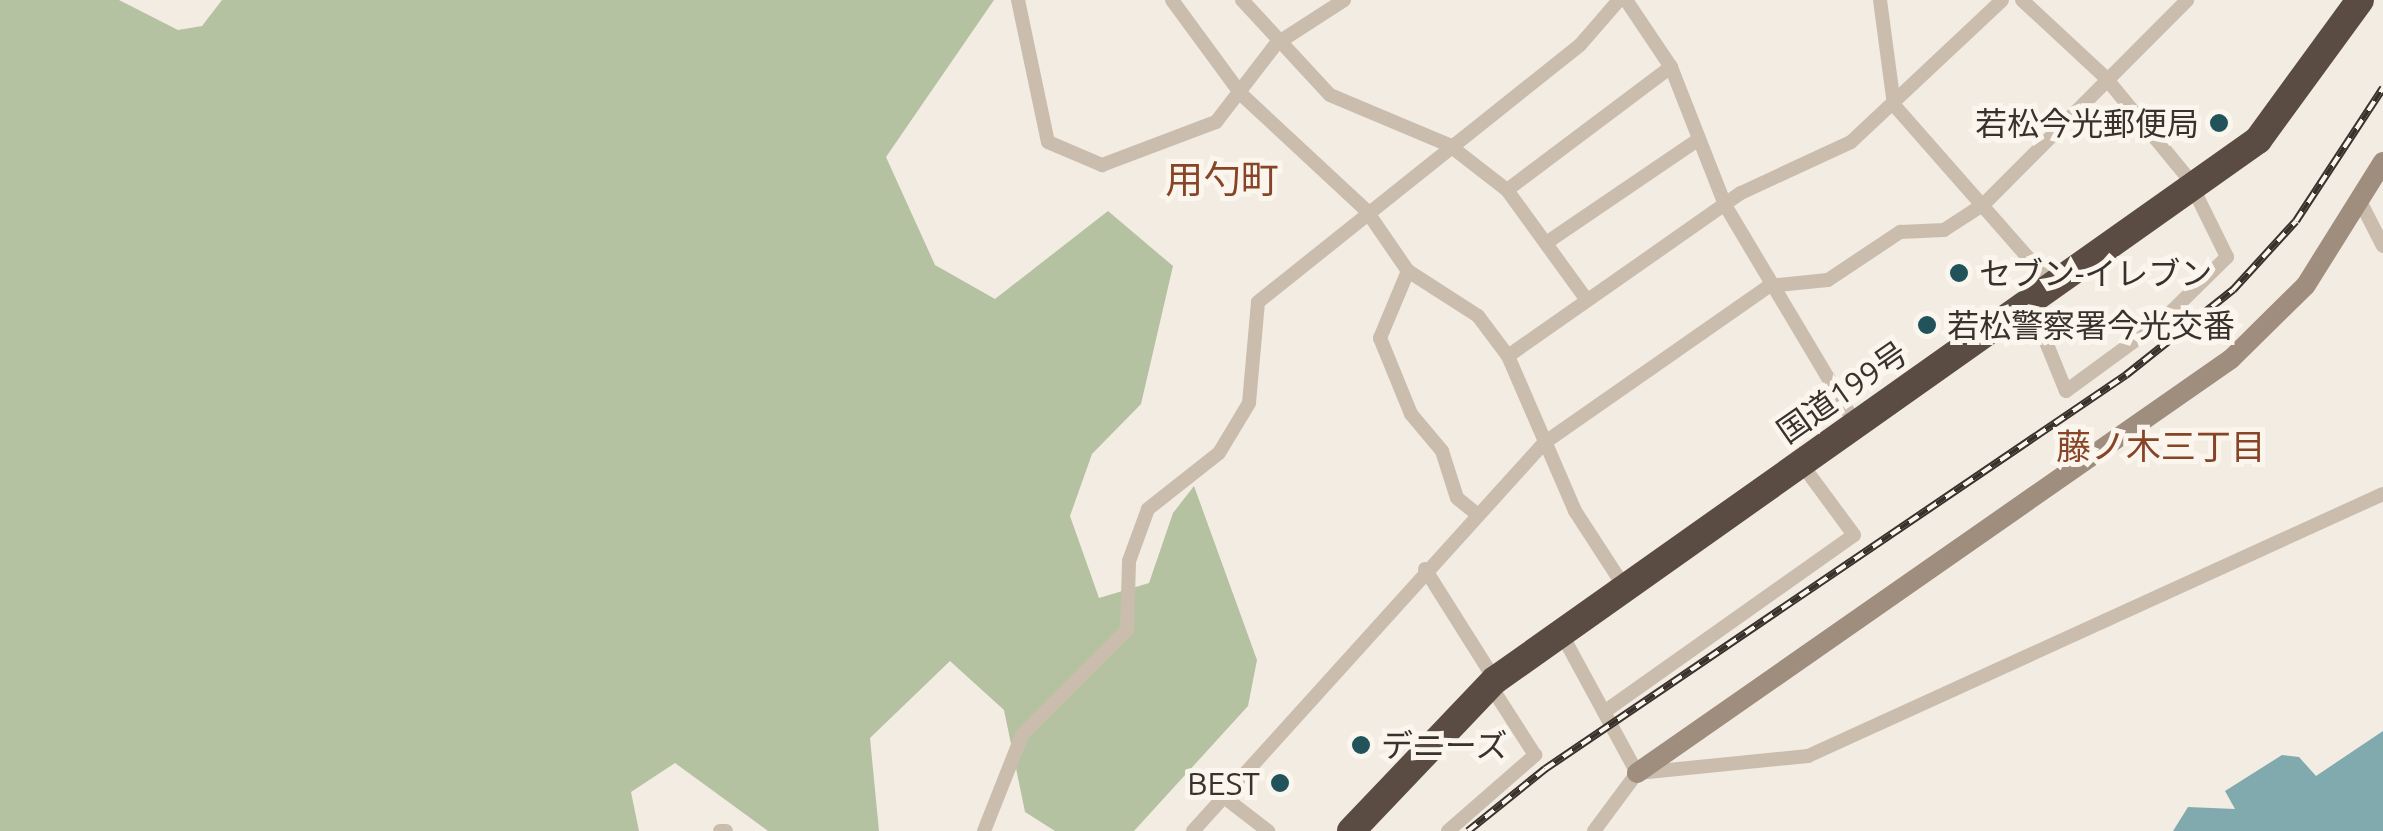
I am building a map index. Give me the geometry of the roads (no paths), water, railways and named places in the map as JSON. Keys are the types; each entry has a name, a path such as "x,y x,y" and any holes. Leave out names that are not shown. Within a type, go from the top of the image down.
{"highway":[{"name":"国道199号","path":"2192,183 2278,94 2342,0"},
{"name":"国道199号","path":"1350,831 1491,678 2048,280 2192,183 2291,104 2360,0"},
{"name":"国道199号","path":"1334,831 1425,724 1560,631 1621,582 1801,464 1852,419 2030,303 2048,280"}],"street":[{"path":"1018,0 1048,142 1061,151 1114,162 1216,122 1276,44 1344,0"},
{"path":"1172,0 1240,94 1366,210 1408,271 1478,316 1508,356 1544,443 1621,582"},
{"path":"1242,0 1276,44 1330,95 1449,144 1507,190 1549,241 1587,300"},
{"path":"984,831 1042,707 1127,630 1128,561 1148,508 1220,453 1249,403 1258,302 1449,144 1580,46 1623,0 1671,67 1725,205 1852,419"},
{"path":"1880,0 1894,105 2048,280"},
{"path":"1508,356 1725,205 1851,142 2002,0"},
{"path":"2022,0 2105,77 2192,183 2226,257 2163,320 2066,391 2030,303"},
{"path":"1193,831 1220,794 1544,443 1770,286 1828,280 1900,232 1944,230 1984,204 2105,77 2187,0"},
{"path":"1507,190 1671,67"},
{"path":"1549,241 1699,139"},
{"path":"1594,831 1637,773 2231,358 2306,285 2362,204 2383,162"},
{"path":"2362,204 2383,246"},
{"path":"1408,271 1380,338 1411,414 1442,451 1457,498 1477,514"},
{"path":"1604,712 1854,535 1801,464"},
{"path":"1637,773 1808,756 2383,494"},
{"path":"1425,569 1535,756 1448,831"},
{"path":"1560,631 1637,773"},
{"path":"1220,794 1268,831"}],"water":[{"path":"2383,731 2383,831 2173,831 2188,807 2235,809 2225,791 2282,755 2299,757 2316,776"}],"railway":[{"path":"1468,831 1545,769 2126,375 2233,290 2296,221 2383,88"}],"place":[{"name":"若松今光郵便局","path":"2219,123"},
{"name":"セブン-イレブン","path":"1959,273"},
{"name":"若松警察署今光交番","path":"1927,325"},
{"name":"デニーズ","path":"1361,745"},
{"name":"BEST","path":"1280,783"}],"district":[{"name":"用勺町","path":"1222,180"},
{"name":"藤ノ木三丁目","path":"2161,446"}]}
